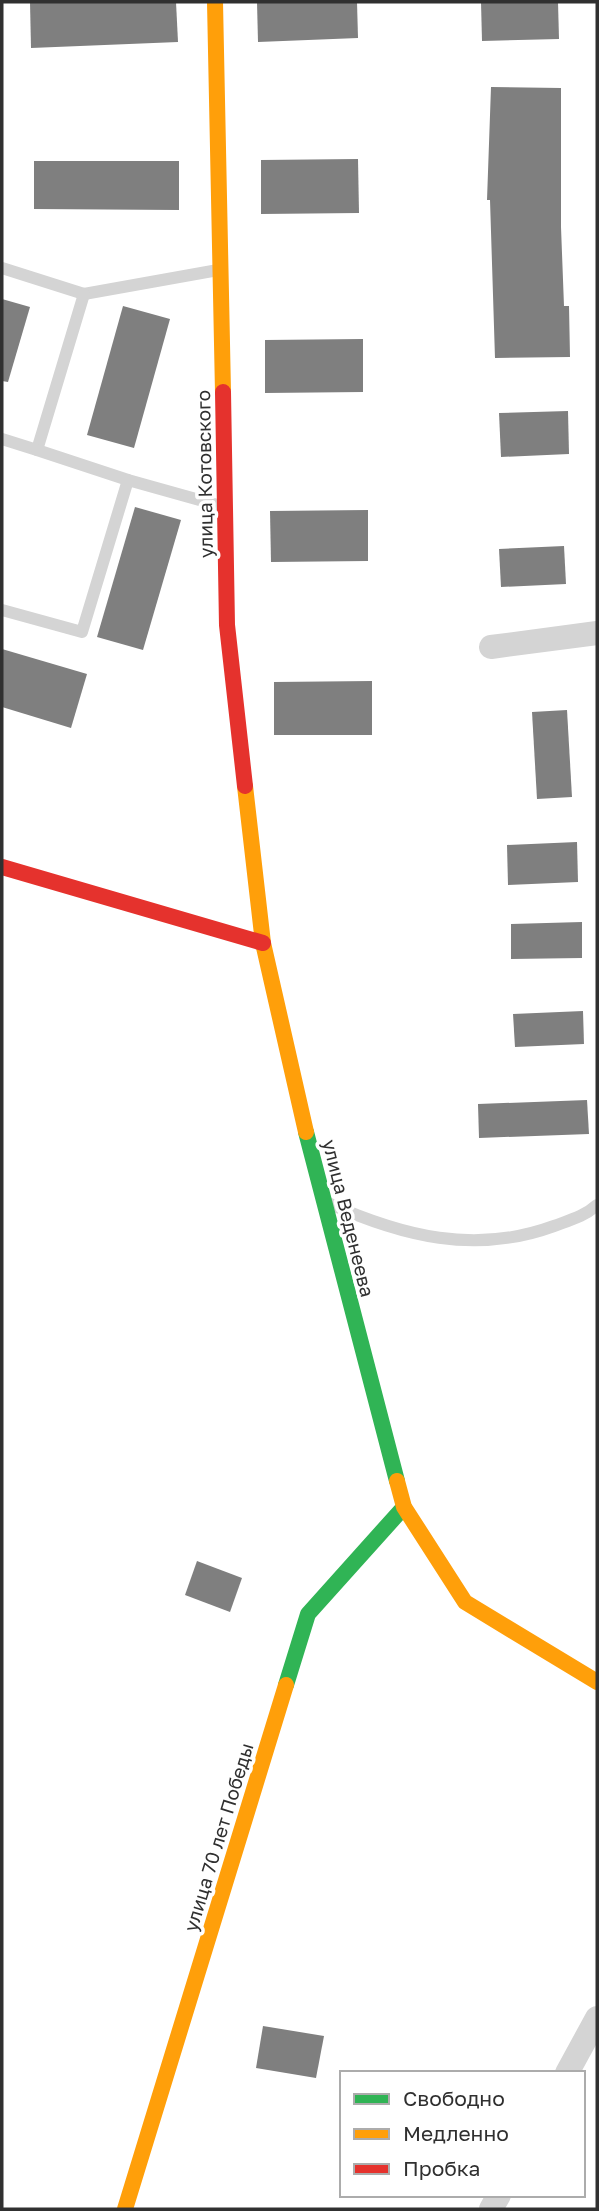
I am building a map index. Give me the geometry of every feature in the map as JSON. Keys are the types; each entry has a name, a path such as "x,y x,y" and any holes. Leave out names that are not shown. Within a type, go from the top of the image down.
{"street":[{"name":"улица Котовского","path":"215,2 227,625 263,943"},
{"path":"491,646 597,633"},
{"path":"2,867 263,943"},
{"name":"улица Веденеева","path":"263,943 321,1200 404,1507 465,1602 597,1682"},
{"name":"улица 70 лет Победы","path":"125,2209 308,1614 404,1507"},
{"path":"568,2071 597,2018"}],"lane":[{"path":"2,268 84,294 221,270"},
{"path":"37,450 84,294"},
{"path":"2,439 226,508"},
{"path":"2,610 82,632 128,480"},
{"path":"321,1200 380,1227 429,1238 482,1240 537,1232 587,1214 597,1205"}],"building":[{"path":"30,2 176,2 178,42 31,48"},
{"path":"257,2 357,2 358,38 258,42"},
{"path":"481,2 558,2 559,39 482,41"},
{"path":"491,87 561,88 561,227 564,306 569,306 570,357 495,358 490,200 487,200"},
{"path":"358,159 359,213 261,214 261,160"},
{"path":"34,161 179,161 179,210 34,209"},
{"path":"2,299 30,307 8,382 2,381"},
{"path":"123,306 170,319 134,448 87,435"},
{"path":"363,339 363,392 265,393 265,340"},
{"path":"568,411 569,454 501,457 499,413"},
{"path":"135,507 181,520 143,650 97,637"},
{"path":"368,510 368,561 271,562 270,511"},
{"path":"564,546 566,584 501,587 499,549"},
{"path":"2,649 87,674 71,728 2,707"},
{"path":"372,681 372,735 274,735 274,682"},
{"path":"567,710 572,797 537,799 532,712"},
{"path":"577,842 578,882 508,885 507,845"},
{"path":"582,922 582,958 511,959 511,924"},
{"path":"583,1011 584,1044 515,1047 513,1014"},
{"path":"587,1100 589,1134 479,1138 478,1104"},
{"path":"197,1561 242,1578 230,1612 185,1595"},
{"path":"263,2026 324,2036 316,2078 256,2068"}],"traffic: fast":[{"path":"306,1132 397,1481"},
{"path":"286,1685 308,1614 404,1507"}],"traffic: slow":[{"path":"215,2 223,392"},
{"path":"245,786 263,943 306,1132"},
{"path":"397,1481 404,1507 465,1602 597,1682"},
{"path":"125,2209 286,1685"}],"traffic: jam":[{"path":"223,392 227,625 245,786"},
{"path":"2,867 263,943"}]}
